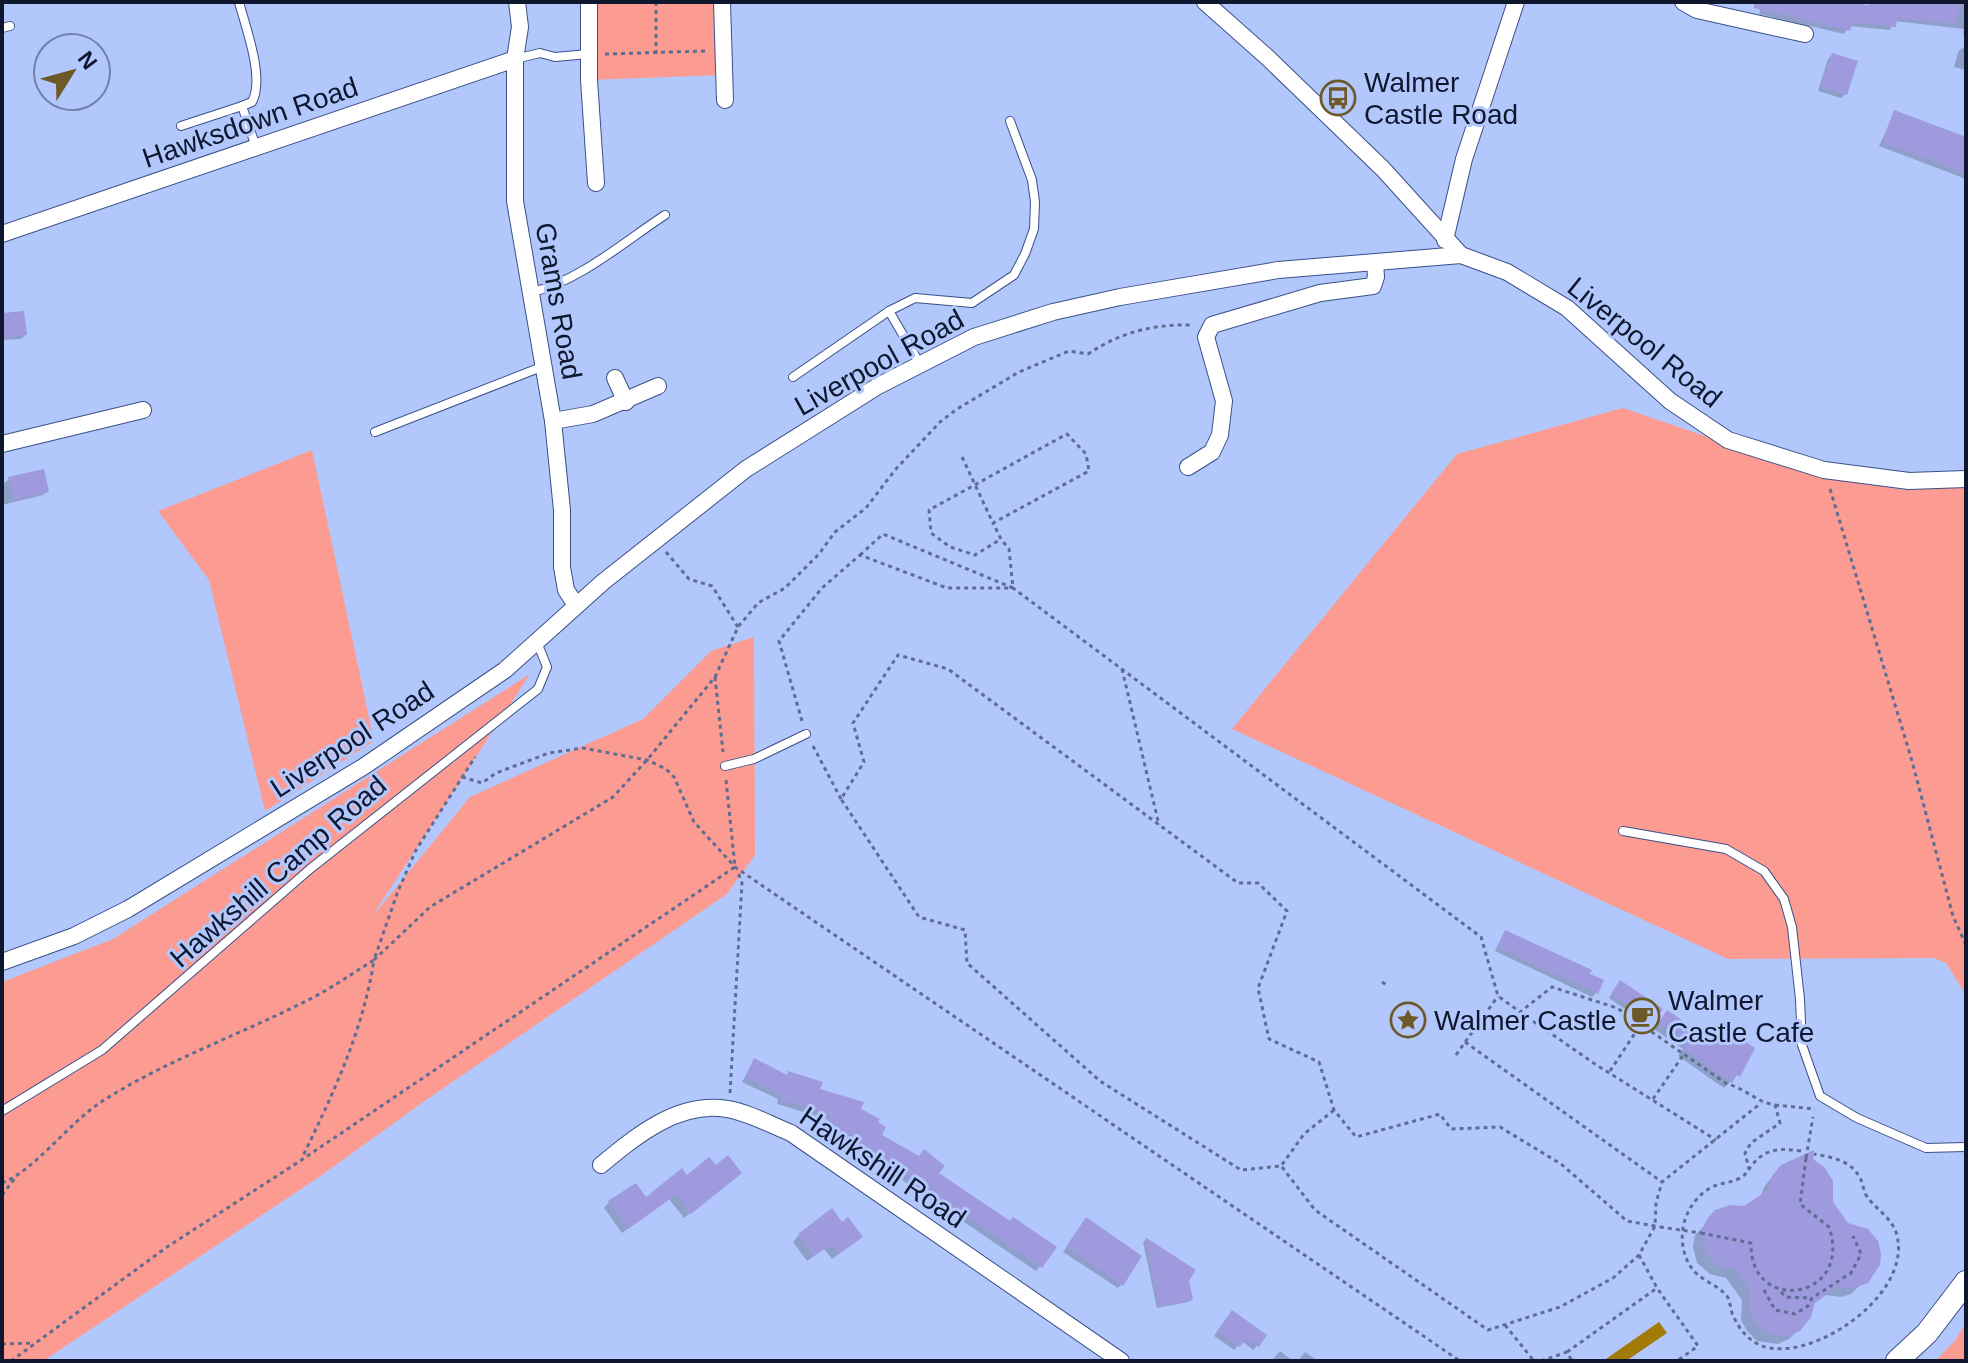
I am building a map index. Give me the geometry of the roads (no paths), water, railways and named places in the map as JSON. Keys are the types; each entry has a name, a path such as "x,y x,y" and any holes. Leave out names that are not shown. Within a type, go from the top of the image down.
{"street":[{"name":"Grams Road","path":"517,2 520,27 515,59 515,201 553,421 562,510 562,567 566,590 576,605"},
{"path":"589,2 588,54 596,183"},
{"path":"722,2 725,100"},
{"path":"1205,2 1383,169 1461,255"},
{"path":"1445,240 1464,159 1516,2"},
{"path":"1683,2 1697,10 1805,34"},
{"name":"Hawksdown Road","path":"2,234 515,59"},
{"name":"Liverpool Road","path":"2,962 74,936 128,909 363,767 505,670 576,605 746,469 878,386 974,337 1053,312 1120,297 1278,270 1461,255 1507,272 1567,308 1670,401 1728,440 1824,470 1909,481 1966,479"},
{"path":"1188,467 1212,452 1220,435 1224,401 1206,337 1212,325 1320,293 1373,286 1375,263"},
{"path":"615,378 626,402"},
{"path":"553,421 593,414 658,386"},
{"path":"2,444 143,410"},
{"name":"Hawkshill Road","path":"601,1165 639,1134 675,1115 709,1108 729,1109 791,1133 1121,1361"},
{"path":"1897,1361 1927,1333 1966,1282"}],"lane":[{"path":"181,126 252,102 257,93 257,77 239,2"},
{"path":"515,59 540,53 555,57 588,54"},
{"path":"242,106 256,147"},
{"path":"793,377 889,311 915,298 972,303 1014,275 1034,229 1035,202 1032,180 1010,121"},
{"path":"532,292 550,288 577,273 665,215"},
{"path":"889,311 920,364"},
{"path":"375,432 545,366"},
{"name":"Hawkshill Camp Road","path":"2,1111 102,1050 321,860 538,689 547,667 536,641"},
{"path":"725,766 754,759 806,734"},
{"path":"1623,831 1726,849 1764,871 1784,899 1792,927 1802,1045 1820,1096 1857,1118 1926,1148 1966,1147"}],"place":[{"name":"Walmer Castle Road","path":"1338,98"},
{"name":"Walmer Castle Cafe","path":"1642,1016"},
{"name":"Walmer Castle","path":"1408,1020"}]}
